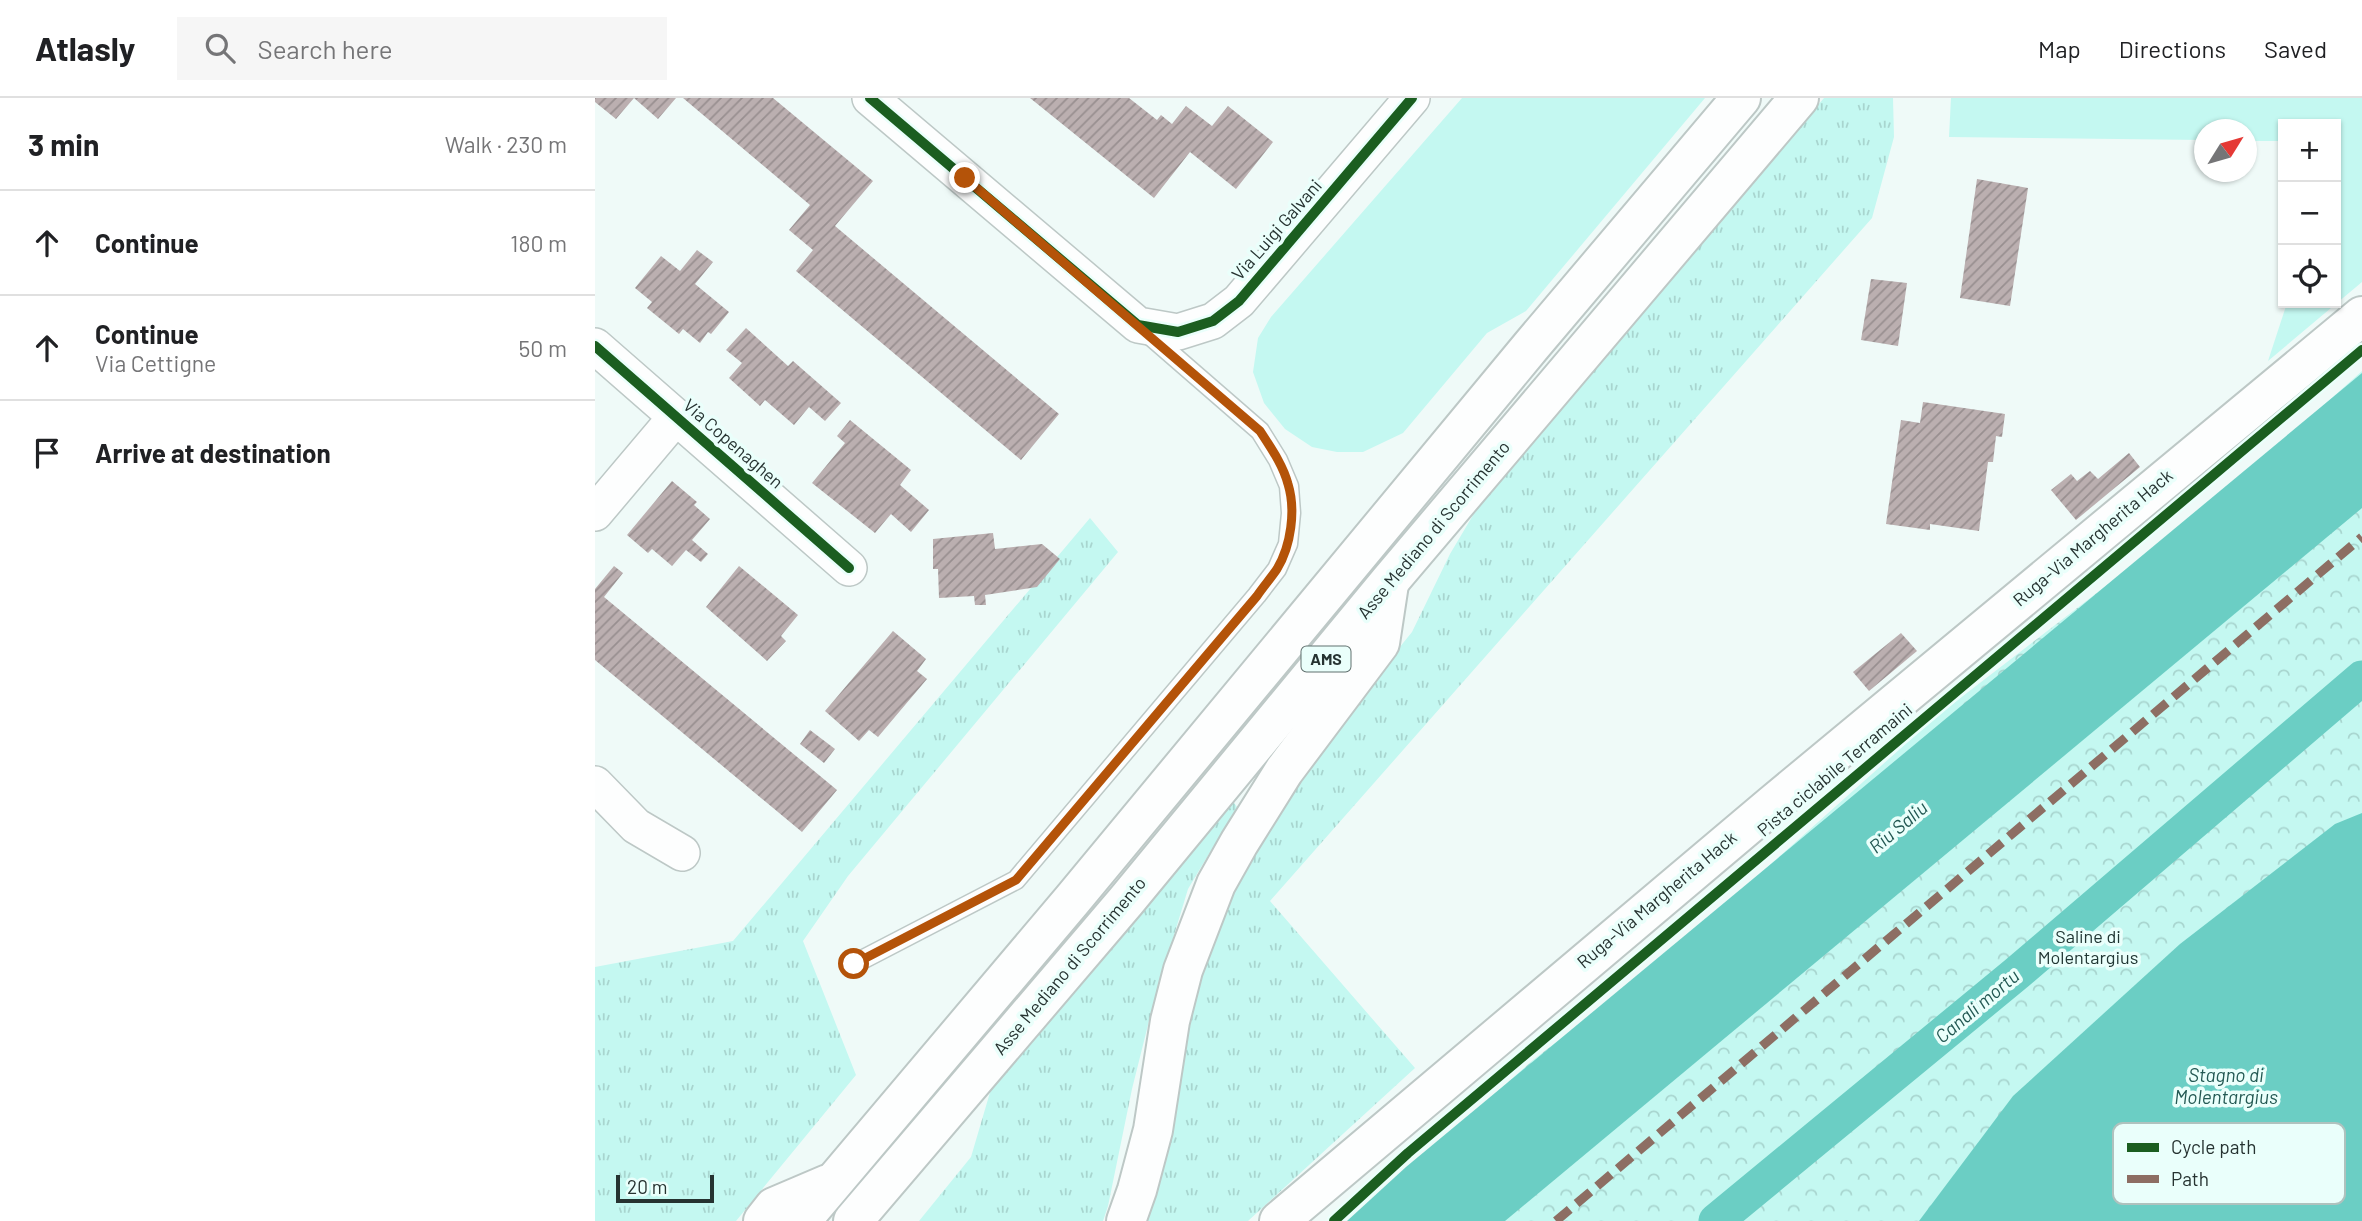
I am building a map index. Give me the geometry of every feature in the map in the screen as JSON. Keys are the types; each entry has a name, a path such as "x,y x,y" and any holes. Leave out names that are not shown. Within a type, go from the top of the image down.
{"main road":[{"name":"AMS","path":"801,1221 1741,98"},
{"name":"Asse Mediano di Scorrimento","path":"853,1221 1126,901 1389,582 1799,98"},
{"name":"Ruga-Via Margherita Hack","path":"1279,1221 1710,856 2362,316"},
{"path":"1126,1221 1153,1130 1170,1021 1183,970 1216,884 1284,771 1380,643 1389,582"},
{"path":"763,1221 774,1208 833,1182"}],"street":[{"path":"870,98 1138,325"},
{"name":"Via Luigi Galvani","path":"1138,325 1178,331 1213,321 1239,300 1412,98"},
{"name":"Via Copenaghen","path":"595,346 849,568"},
{"name":"Via Copenaghen","path":"595,513 677,417"},
{"path":"595,783 636,826 682,853"}],"lane":[{"path":"854,964 1016,880 1277,569 1288,544 1291,513 1289,486 1278,460 1260,431 1138,325"}],"green space":[{"path":"1462,98 1705,98 1526,311 1487,333 1403,433 1363,452 1337,452 1312,447 1285,429 1264,403 1253,372 1258,338 1271,317"},
{"path":"1824,98 1893,98 1894,137 1872,218 1270,901 1415,1068 1248,1221 1145,1221 1183,1030 1202,967 1229,896 1258,837 1356,701 1412,632 1450,554 1482,500"},
{"path":"1951,98 2362,98 2362,282 2341,300 2341,119 2278,119 2278,141 2257,141 2257,119 2194,119 2194,140 1949,137"},
{"path":"2285,308 2331,308 2268,361"},
{"name":"Saline di Molentargius","path":"2362,371 2362,1221 1350,1221 1533,1060 1662,961 1937,716 2220,498"},
{"path":"1090,518 1118,552 848,876 803,941 856,1075 736,1221 595,1221 595,967 733,941"},
{"path":"1232,800 1237,807 1188,889 1154,1001 1103,1221 919,1221 971,1157 991,1089"}],"water":[{"name":"Riu Saliu","path":"2362,373 2362,508 1505,1221 1347,1221 1406,1167"},
{"name":"Stagno di Molentargius","path":"2362,813 2362,1221 1919,1221 2013,1096 2180,944 2335,824"}],"building":[{"path":"595,98 634,98 616,119 595,102"},
{"path":"634,98 676,98 658,119"},
{"path":"683,98 773,98 873,181 835,226 1059,414 1021,460 796,271 813,250 789,230 810,205"},
{"path":"1030,98 1129,98 1157,120 1161,115 1172,124 1186,106 1212,126 1228,106 1273,142 1236,189 1190,152 1154,198"},
{"path":"1977,179 2028,188 2010,306 1960,298"},
{"path":"697,250 713,262 695,284 729,312 700,343 683,329 679,334 647,308 652,302 635,288 661,256 680,271"},
{"path":"1871,279 1907,283 1898,346 1861,340"},
{"path":"746,328 788,366 793,361 841,403 825,421 809,407 794,425 765,400 760,406 729,378 742,363 726,350"},
{"path":"1923,402 2005,414 2002,437 1996,436 1993,462 1988,462 1979,531 1930,524 1930,530 1886,524 1901,420 1920,423"},
{"path":"850,420 911,470 900,485 929,510 911,532 891,514 875,533 812,483 845,443 837,436"},
{"path":"2129,453 2140,467 2076,520 2051,490 2071,474 2077,481 2090,471 2098,479"},
{"path":"672,481 697,502 694,505 710,519 692,540 708,554 701,562 686,550 672,566 652,549 648,553 627,535"},
{"path":"993,533 995,549 1042,544 1060,559 1037,587 985,595 986,605 975,605 974,596 939,598 938,569 933,569 933,539"},
{"path":"614,566 623,573 604,597 837,790 802,832 595,660 595,589"},
{"path":"739,566 798,615 781,636 786,641 767,661 706,607"},
{"path":"893,631 926,659 917,671 927,679 878,737 869,730 859,741 825,711"},
{"path":"1901,633 1917,651 1869,691 1853,672"},
{"path":"810,730 835,749 824,763 800,744"}],"waterway":[{"name":"Canali mortu","path":"1716,1221 2017,973 2362,678"}],"marked path":[{"path":"1556,1221 2362,537"}],"cycle path":[{"path":"870,98 1138,325 1178,332 1213,321 1239,301 1412,98"},
{"path":"595,346 849,568"},
{"name":"Pista ciclabile Terramaini","path":"1334,1221 1408,1153 2362,350"}],"route":[{"path":"854,964 1016,880 1257,596 1277,569 1288,544 1291,513 1289,486 1278,460 1260,431 965,178"}]}
